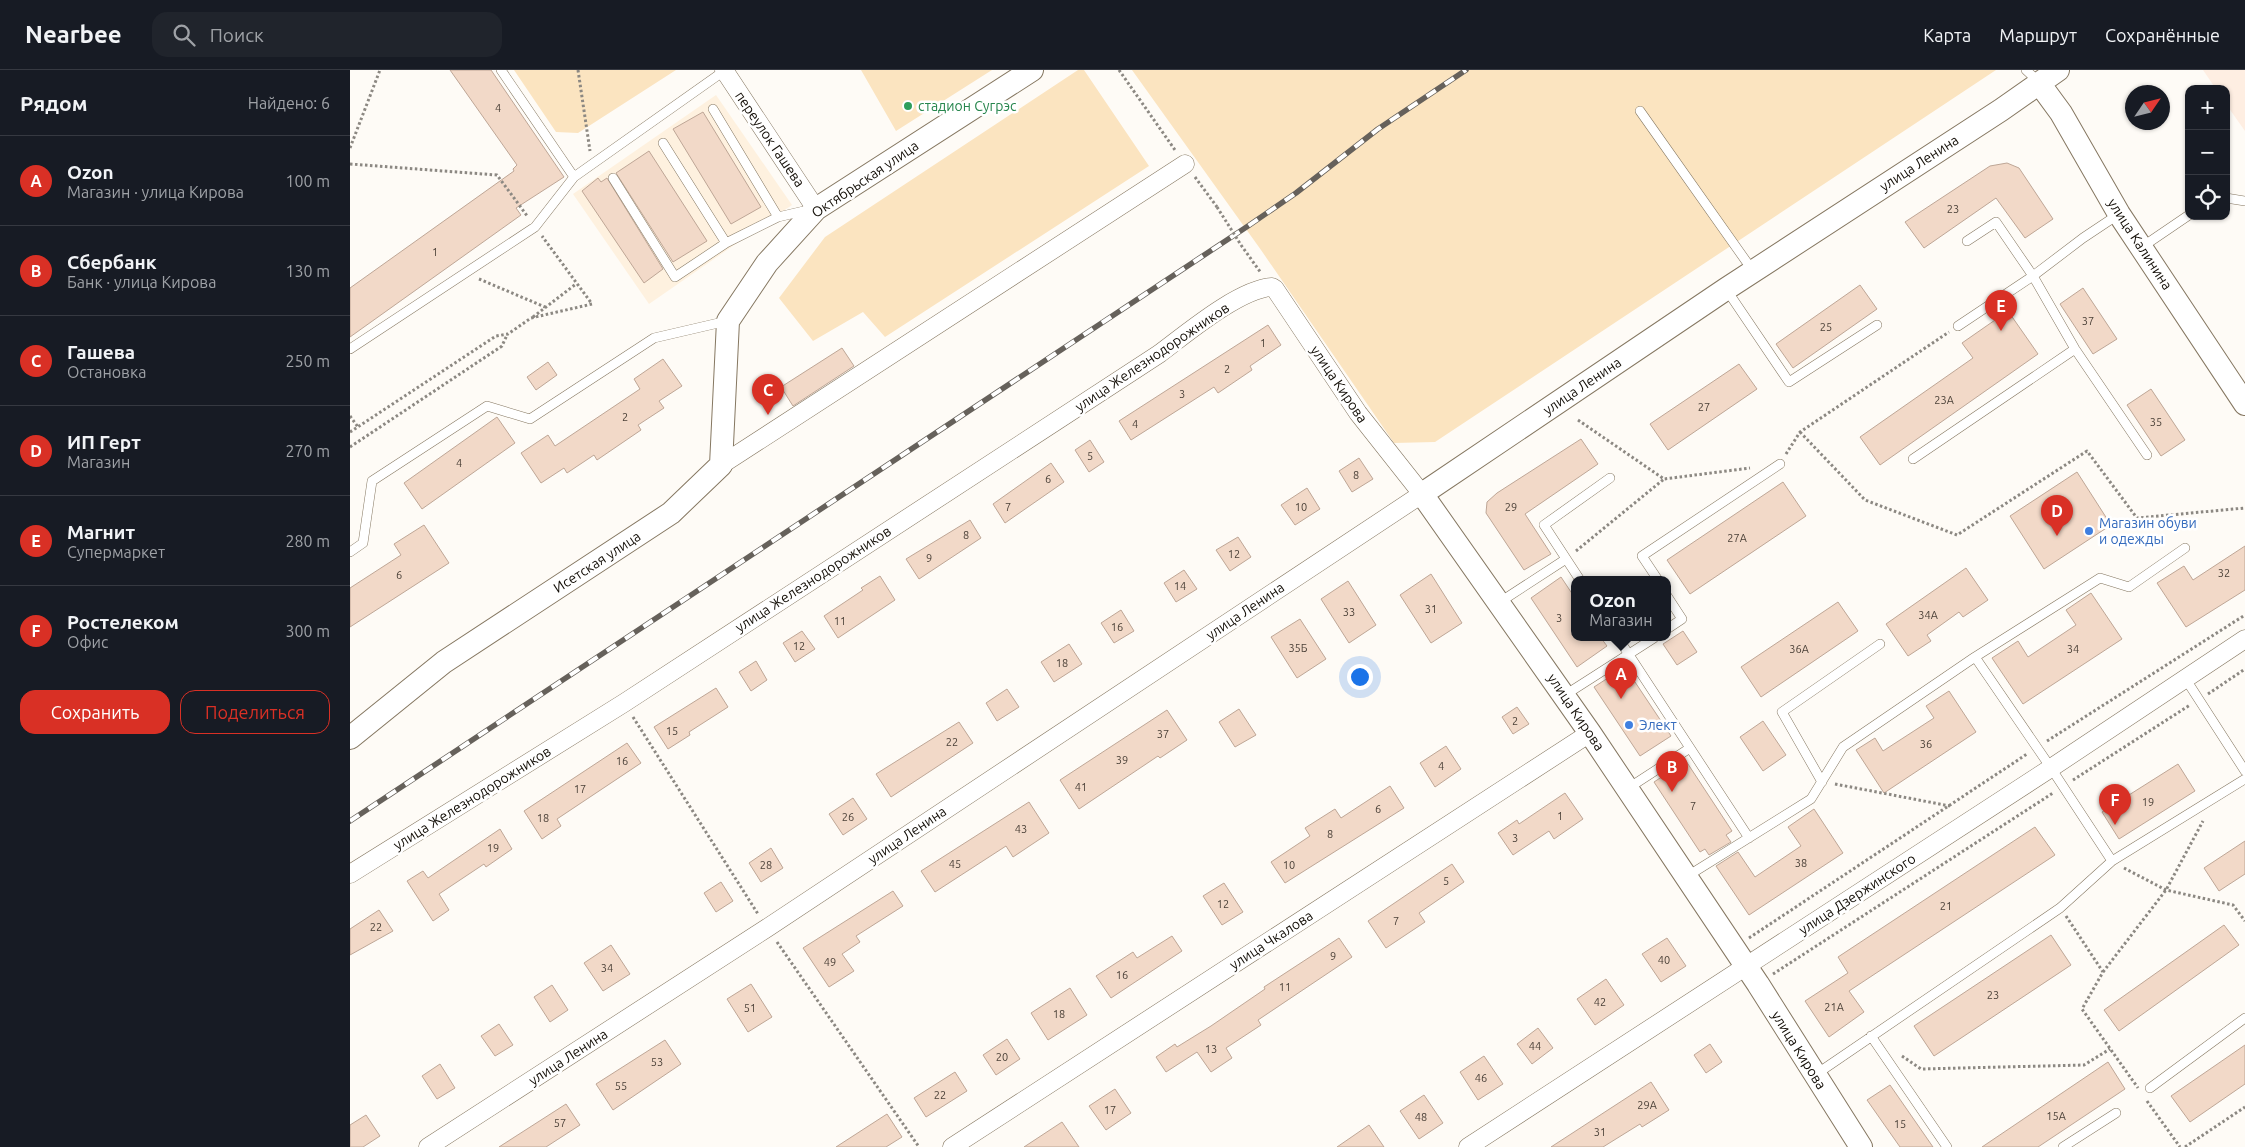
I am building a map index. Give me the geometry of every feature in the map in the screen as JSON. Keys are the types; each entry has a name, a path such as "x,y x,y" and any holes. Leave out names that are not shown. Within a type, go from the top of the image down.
{"street":[{"name":"переулок Гашева","path":"724,70 816,209"},
{"name":"Октябрьская улица","path":"728,321 767,263 816,209 1032,70"},
{"name":"улица Ленина","path":"428,1147 767,928 1422,494 1753,271 2033,76 2058,70"},
{"name":"улица Калинина","path":"2033,76 2061,113 2119,214 2245,404"},
{"path":"721,465 1185,164"},
{"name":"улица Кирова","path":"1269,283 1358,414 1422,494 1565,695 1758,984 1861,1147"},
{"name":"улица Железнодорожников","path":"350,874 649,686 1159,354 1210,315 1267,288 1269,283"},
{"path":"721,465 728,321"},
{"name":"Исетская улица","path":"350,738 444,662 672,513 721,465"},
{"name":"улица Дзержинского","path":"1468,1147 1739,956 2051,768 2245,639"},
{"name":"улица Чкалова","path":"952,1147 1590,732"}],"lane":[{"path":"501,70 574,177"},
{"path":"350,349 535,227 574,177 724,70"},
{"path":"713,109 778,217"},
{"path":"1640,111 1753,271"},
{"path":"663,142 726,243"},
{"path":"613,178 675,277 726,243 778,217 816,209"},
{"path":"2230,199 2245,202"},
{"path":"1958,326 2033,276 2083,238 2119,214"},
{"path":"2142,247 2185,219"},
{"path":"1967,241 1996,222 2033,276 2074,349 2147,455"},
{"path":"1726,289 1789,382 1877,325"},
{"path":"350,552 363,543 372,481 487,406 530,419 654,338 728,321"},
{"path":"1913,459 2074,349"},
{"path":"1655,576 1642,556 1780,464"},
{"path":"1577,576 1544,524 1610,478"},
{"path":"1686,877 1811,799 1843,747 1975,657 2100,578 2129,587 2184,548"},
{"path":"1500,602 1566,559"},
{"path":"1671,602 1682,619 1671,626"},
{"path":"1620,641 1749,838"},
{"path":"1565,695 1649,641"},
{"path":"1822,782 1782,712 1880,644"},
{"path":"1975,657 2038,747 2112,861"},
{"path":"2185,678 2245,772"},
{"path":"1627,789 1690,748"},
{"path":"1815,1075 2060,908 2112,861 2245,779"},
{"path":"2150,1088 2245,1018"},
{"path":"1872,1036 1946,1147"},
{"path":"2063,1147 2116,1113"}],"path":[{"path":"350,148 380,70"},
{"path":"578,70 592,165"},
{"path":"1118,70 1217,207 1241,245 1269,283"},
{"path":"350,164 497,175 592,304 531,318"},
{"path":"465,273 545,307"},
{"path":"350,432 496,336 508,334 576,284"},
{"path":"1566,559 1664,479 1780,464 1800,432 1958,326"},
{"path":"350,447 502,346 508,334"},
{"path":"350,416 358,427"},
{"path":"1578,420 1664,479"},
{"path":"1800,432 1865,500 1956,535 2087,451 2137,518 2245,508"},
{"path":"1739,956 1950,806 2038,747 2245,615"},
{"path":"1758,984 2245,669"},
{"path":"1822,782 1950,806"},
{"path":"2180,1147 2082,1009 2104,972 2166,890 2216,797"},
{"path":"2112,861 2166,890 2233,905 2245,921"},
{"path":"2060,908 2104,972"},
{"path":"1896,1053 1921,1069 2084,1065 2110,1049"},
{"path":"2185,1147 2245,1107"}],"shaded area":[{"path":"514,70 676,70 578,133 556,132"},
{"name":"стадион Сугрэс","path":"861,70 992,70 896,131"},
{"path":"1078,70 1084,70 1149,166 885,337 863,312 813,341 779,298 825,237"},
{"path":"1132,70 1996,70 1435,442 1394,443 1261,250"},
{"path":"2203,70 2245,70 2245,131 2230,110 2230,85 2213,85"},
{"path":"716,95 792,205 649,304 573,194"}],"building":[{"path":"450,70 491,70 564,177 516,208 521,215 350,337 350,288 514,171 513,169 517,165"},
{"path":"703,112 761,207 731,224 673,129"},
{"path":"649,151 707,241 673,262 616,173"},
{"path":"2007,163 2019,168 2053,219 2025,238 1996,198 1924,248 1905,222 1990,166"},
{"path":"598,178 601,182 607,178 663,269 644,283 582,191"},
{"path":"1860,285 1877,309 1793,368 1776,344"},
{"path":"2083,288 2117,339 2093,354 2060,304"},
{"path":"2008,311 2038,354 1880,465 1860,437 1973,358 1962,343"},
{"path":"1268,325 1281,345 1250,366 1252,370 1218,393 1214,387 1131,440 1119,421"},
{"path":"842,348 854,366 793,406 781,387"},
{"path":"663,359 682,386 659,401 664,408 638,425 641,430 597,460 594,455 567,473 564,468 541,483 521,453 548,435 555,446 640,389 634,379"},
{"path":"548,362 557,375 536,390 527,377"},
{"path":"1739,364 1757,389 1668,450 1650,424"},
{"path":"2151,389 2185,440 2161,456 2127,405"},
{"path":"497,417 515,443 422,509 404,483"},
{"path":"1581,439 1598,464 1525,514 1551,554 1524,570 1486,513 1487,502 1497,493"},
{"path":"1090,440 1104,462 1089,472 1075,450"},
{"path":"1359,458 1373,479 1352,492 1339,471"},
{"path":"1051,463 1064,482 1005,523 993,504"},
{"path":"2077,472 2111,525 2044,569 2010,516"},
{"path":"1783,482 1806,516 1690,594 1667,560"},
{"path":"1307,488 1320,509 1295,525 1281,505"},
{"path":"970,520 981,538 919,579 906,559"},
{"path":"424,525 449,563 350,627 350,588 401,555 394,544"},
{"path":"1238,537 1251,557 1230,571 1216,550"},
{"path":"2245,546 2245,590 2186,627 2157,583 2184,566 2193,580"},
{"path":"1966,568 1988,600 1963,617 1959,612 1927,635 1931,641 1908,656 1886,624"},
{"path":"1184,570 1197,589 1176,602 1164,583"},
{"path":"1431,574 1462,623 1431,643 1400,595"},
{"path":"880,576 895,600 838,638 824,616 863,590 861,588"},
{"path":"1561,577 1571,592 1571,641 1603,641 1607,646 1577,667 1531,598"},
{"path":"1348,581 1376,625 1349,643 1321,599"},
{"path":"2091,593 2122,639 2023,704 1992,658 2018,641 2028,657 2076,625 2066,610"},
{"path":"1838,602 1858,631 1761,697 1741,667"},
{"path":"1121,610 1134,631 1114,643 1101,623"},
{"path":"1300,619 1326,659 1297,678 1271,637"},
{"path":"802,631 815,649 795,662 783,643"},
{"path":"1683,631 1697,652 1677,665 1663,644 1671,641 1671,639"},
{"path":"1069,644 1082,664 1054,682 1041,662"},
{"path":"756,661 767,680 751,691 739,672"},
{"path":"1625,667 1671,736 1640,756 1594,687"},
{"path":"716,688 728,707 689,732 690,735 668,749 654,727"},
{"path":"1007,689 1019,707 997,721 986,703"},
{"path":"1949,691 1976,732 1884,793 1856,750 1875,738 1883,751 1934,718 1926,706"},
{"path":"1517,707 1529,724 1513,734 1502,717"},
{"path":"1239,709 1256,735 1235,747 1219,722"},
{"path":"1167,710 1187,740 1160,758 1158,756 1079,809 1060,780"},
{"path":"1763,721 1786,755 1763,771 1740,737"},
{"path":"959,722 973,743 891,797 876,774"},
{"path":"627,743 641,763 557,819 561,826 542,839 524,811"},
{"path":"1446,746 1461,769 1435,787 1420,763"},
{"path":"1686,761 1732,831 1726,835 1731,842 1709,855 1705,849 1700,852 1654,782"},
{"path":"2178,764 2195,791 2119,839 2102,812"},
{"path":"1390,786 1404,808 1285,883 1271,862 1310,836 1305,828 1335,809 1341,818"},
{"path":"1565,793 1583,819 1554,839 1549,831 1513,855 1498,833 1517,820 1519,824"},
{"path":"853,798 867,819 843,835 829,814"},
{"path":"1029,802 1049,833 1013,857 1006,846 935,892 921,871"},
{"path":"1814,809 1843,853 1749,915 1716,866 1738,852 1755,877 1801,846 1788,827"},
{"path":"2035,827 2055,855 1849,991 1864,1012 1829,1037 1805,1001 1848,973 1838,957"},
{"path":"500,829 512,849 486,867 484,864 439,894 449,910 433,921 407,881 423,871 428,878"},
{"path":"2245,841 2245,874 2219,891 2204,868"},
{"path":"771,848 783,868 761,882 749,863"},
{"path":"1452,864 1464,882 1419,913 1425,922 1386,948 1368,921"},
{"path":"721,882 733,901 716,912 704,893"},
{"path":"1224,883 1243,912 1222,925 1203,896"},
{"path":"893,891 903,906 856,936 860,942 842,954 854,971 829,987 803,948"},
{"path":"379,910 393,931 350,955 350,929"},
{"path":"2224,925 2239,945 2119,1031 2104,1010"},
{"path":"2051,935 2071,965 1934,1056 1914,1026"},
{"path":"1172,936 1182,951 1111,998 1096,976 1133,952 1137,958"},
{"path":"1339,938 1352,957 1258,1020 1261,1025 1226,1048 1232,1058 1211,1072 1197,1052 1166,1072 1156,1057 1175,1044 1177,1047 1211,1026 1265,989 1264,987"},
{"path":"1667,938 1686,966 1661,982 1642,954"},
{"path":"611,945 630,974 603,991 584,963"},
{"path":"1606,979 1624,1005 1595,1025 1577,999"},
{"path":"751,984 772,1017 748,1032 727,999"},
{"path":"552,985 568,1010 550,1022 534,997"},
{"path":"1070,988 1087,1015 1048,1040 1031,1013"},
{"path":"499,1024 513,1045 495,1056 481,1036"},
{"path":"1538,1028 1553,1048 1532,1064 1517,1044"},
{"path":"1007,1039 1020,1059 996,1075 983,1055"},
{"path":"665,1040 681,1064 613,1110 596,1084"},
{"path":"1710,1044 1722,1062 1706,1073 1694,1055"},
{"path":"2245,1045 2245,1084 2190,1122 2171,1096"},
{"path":"1484,1056 1503,1084 1478,1100 1460,1072"},
{"path":"2108,1062 2125,1089 2038,1147 1982,1147"},
{"path":"440,1064 455,1088 437,1099 422,1076"},
{"path":"955,1072 967,1091 926,1117 914,1098"},
{"path":"1651,1082 1669,1110 1642,1127 1640,1124 1603,1147 1551,1147"},
{"path":"1890,1085 1933,1147 1900,1147 1867,1100"},
{"path":"1115,1089 1131,1113 1106,1130 1089,1106"},
{"path":"1424,1095 1443,1123 1419,1139 1400,1111"},
{"path":"566,1104 580,1125 546,1147 499,1147"},
{"path":"887,1114 902,1137 886,1147 836,1147"},
{"path":"366,1115 380,1136 363,1147 350,1147 350,1125"},
{"path":"1062,1122 1079,1147 1024,1147"},
{"path":"1369,1125 1384,1147 1337,1147"}],"railway":[{"path":"350,821 1248,226 1296,193 1378,129 1466,70"}],"place":[{"name":"стадион Сугрэс","path":"908,106"},
{"name":"Магнит","path":"2001,331"},
{"name":"Гашева","path":"768,415"},
{"name":"Магазин обуви и одежды","path":"2089,531"},
{"name":"ИП Герт","path":"2057,536"},
{"name":"Ozon","path":"1621,699"},
{"name":"Элект","path":"1629,725"},
{"name":"Сбербанк","path":"1672,792"},
{"name":"Ростелеком","path":"2115,825"}]}
